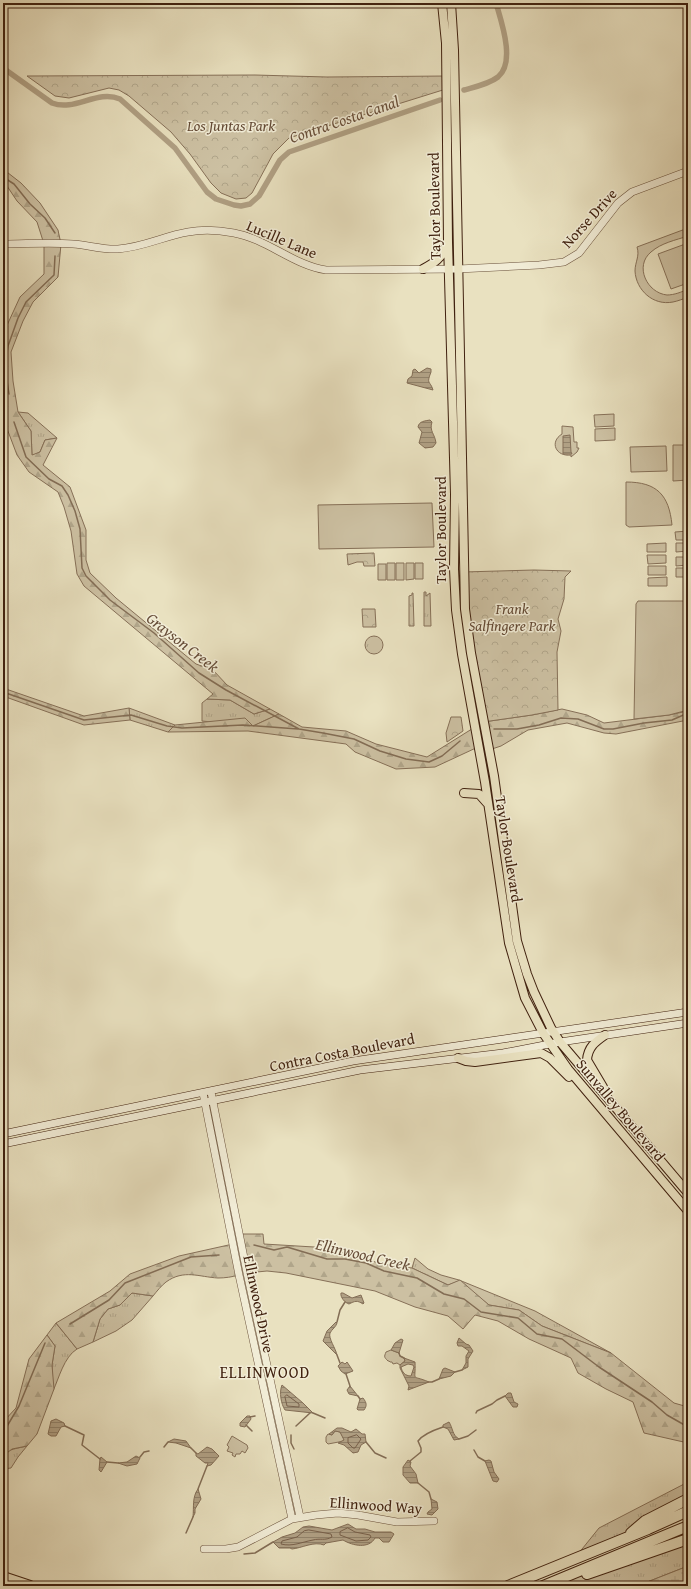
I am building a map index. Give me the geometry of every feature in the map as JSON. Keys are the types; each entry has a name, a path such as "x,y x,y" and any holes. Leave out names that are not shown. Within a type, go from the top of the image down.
{"highway":[{"path":"625,1538 645,1522 688,1500"},
{"path":"508,1586 648,1530 688,1511"},
{"path":"546,1584 688,1526"},
{"path":"546,1584 596,1571 688,1540"},
{"path":"3,1577 30,1586"},
{"path":"3,1584 7,1586"}],"main road":[{"name":"Taylor Boulevard","path":"442,3 446,43 448,242 455,494 454,569 456,610 509,942 525,998 543,1034 550,1044"},
{"name":"Taylor Boulevard","path":"451,3 454,50 464,489 465,609 471,653 494,776 517,941 534,992 553,1032 560,1042"},
{"path":"424,269 433,264 443,255 448,242"},
{"path":"464,793 479,794 488,804"},
{"path":"605,1035 590,1047 587,1060 615,1107"},
{"name":"Sunvalley Boulevard","path":"560,1042 688,1193"},
{"name":"Sunvalley Boulevard","path":"550,1044 579,1082 688,1212"},
{"path":"458,1058 474,1062 540,1053 553,1061 568,1077 579,1082"},
{"path":"611,1120 618,1119 621,1121 640,1142 647,1144"}],"street":[{"name":"Norse Drive","path":"458,269 539,265 564,262 579,253 618,203 632,192 688,171"},
{"name":"Lucille Lane","path":"3,244 72,244 96,248 117,249 140,246 188,232 212,230 234,233 254,239 312,268 326,270 458,269"},
{"name":"Contra Costa Boulevard","path":"3,1134 138,1105 211,1092 354,1061 688,1012"},
{"path":"633,1031 642,1026 661,1021 663,1015"},
{"name":"Contra Costa Boulevard","path":"3,1144 360,1070 503,1053 560,1042 688,1023"},
{"name":"Ellinwood Drive","path":"211,1092 247,1274 300,1517"},
{"name":"Ellinwood Drive","path":"203,1093 239,1275 292,1519"},
{"name":"Ellinwood Way","path":"204,1549 226,1549 238,1547 292,1519 300,1517 338,1513 397,1522 434,1521"}],"green space":[{"name":"Los Juntas Park","path":"255,75 327,77 446,76 446,89 289,138 273,154 252,193 246,198 236,199 221,193 211,183 190,154 171,132 129,96 119,90 109,88 69,98 55,96 27,76"},
{"path":"3,169 21,183 40,203 58,230 61,244 58,277 33,302 23,321 11,352 13,381 18,412 31,431 32,455 40,452 45,440 57,438 43,465 70,487 86,530 86,560 90,573 116,598 196,664 213,670 227,685 270,709 254,714 230,700 207,699 213,694 84,586 77,574 71,531 58,492 29,472 17,455 3,418 3,334 20,297 44,274 44,244 37,222 17,201 7,186 3,184"},
{"path":"688,228 688,236 664,244 651,252 646,258 643,271 649,284 660,293 667,295 688,289 688,297 675,302 666,303 652,299 642,290 636,278 635,268 638,253 637,247"},
{"path":"688,243 688,283 671,289 658,254"},
{"path":"18,412 28,413 57,438 45,440 40,452 32,456 31,431"},
{"path":"614,414 614,426 595,427 594,415"},
{"path":"562,426 573,427 574,442 577,442 577,448 579,448 571,457 571,455 561,454 555,445 558,437 562,434"},
{"path":"615,428 615,440 595,441 595,429"},
{"path":"673,445 688,445 688,480 673,481"},
{"path":"666,446 667,471 631,472 630,447"},
{"path":"626,482 646,484 660,492 668,506 672,525 629,527 626,525"},
{"path":"432,503 434,547 319,549 318,505"},
{"path":"688,531 688,540 676,540 675,532"},
{"path":"666,543 666,552 647,552 647,544"},
{"path":"676,543 688,543 688,551 676,552"},
{"path":"374,553 375,566 364,566 363,562 348,565 347,554"},
{"path":"647,555 666,555 666,563 648,564"},
{"path":"676,557 688,557 688,565 676,566"},
{"path":"387,563 395,563 395,580 387,580"},
{"path":"396,563 404,563 404,580 396,580"},
{"path":"406,563 414,563 414,579 406,580"},
{"path":"415,563 423,563 423,579 415,579"},
{"path":"378,564 386,564 386,580 378,580"},
{"path":"648,566 666,566 666,575 648,575"},
{"path":"676,568 688,568 688,577 676,577"},
{"name":"Frank Salfingere Park","path":"534,570 571,571 565,577 564,599 558,619 561,631 557,652 558,710 483,722 463,572"},
{"path":"667,577 667,586 648,586 648,578"},
{"path":"424,592 426,592 426,596 430,593 431,626 424,626"},
{"path":"412,593 414,626 409,626 409,596 412,595"},
{"path":"638,601 688,601 688,710 669,715 634,719 636,604"},
{"path":"362,609 375,609 376,627 363,627"},
{"path":"374,636 380,639 383,645 380,651 374,654 368,651 365,645 368,639"},
{"path":"3,688 84,716 129,708 130,720 84,725 3,696"},
{"path":"207,699 230,700 254,714 270,709 279,714 253,726 202,721 202,703"},
{"path":"129,708 175,725 168,732 130,720"},
{"path":"562,709 587,715 604,723 669,715 688,711 688,720 616,734 604,733 567,723 528,730 501,746 489,750 483,722"},
{"path":"279,714 302,727 346,731 376,744 427,757 475,727 478,747 435,767 396,769 355,752 346,744 248,731 168,732 175,725 245,718 253,726"},
{"path":"451,717 461,717 463,731 447,742 446,733"},
{"path":"239,1234 263,1234 264,1244 314,1247 324,1251 345,1253 382,1264 412,1268 448,1285 460,1280 489,1305 519,1310 542,1326 611,1353 674,1403 688,1407 688,1443 644,1433 633,1402 578,1373 571,1358 529,1339 498,1321 475,1315 463,1329 448,1316 415,1307 375,1291 286,1273 267,1271 247,1273"},
{"path":"233,1244 239,1275 218,1278 192,1275 179,1276 166,1282 153,1296 132,1293 120,1305 108,1309 100,1319 93,1342 77,1349 56,1323 110,1291 130,1274 179,1256"},
{"path":"415,1258 428,1269 441,1275 459,1280 535,1311 611,1353 542,1326 519,1310 489,1305 459,1281 448,1285 412,1268"},
{"path":"132,1293 153,1296 132,1320 116,1331 93,1342 100,1319 108,1309 120,1305"},
{"path":"56,1323 77,1349 65,1362 53,1391 52,1365 55,1346 47,1335"},
{"path":"47,1335 55,1346 52,1365 54,1389 37,1434 27,1446 12,1449 3,1456 3,1422 16,1408 29,1359"},
{"path":"391,1350 399,1353 405,1361 400,1365 397,1363 393,1364 392,1362 388,1361 385,1358 385,1355 386,1352"},
{"path":"335,1431 340,1432 344,1441 328,1444 326,1442 326,1437 328,1434 332,1435"},
{"path":"232,1436 247,1445 248,1448 245,1453 242,1451 240,1454 236,1454 235,1457 232,1455 233,1453 227,1451 229,1447 227,1445"},
{"path":"27,1446 11,1468 3,1469 3,1456 7,1452"},
{"path":"688,1482 688,1499 625,1538 574,1559 599,1528"},
{"path":"688,1539 688,1566 637,1586 543,1586"},
{"path":"688,1566 688,1586 637,1586"}],"water":[{"path":"427,368 431,369 429,381 433,390 407,383 408,379 412,376 413,370 415,369 419,373"},
{"path":"684,396 688,396 688,416 685,416"},
{"path":"430,420 432,422 431,428 436,443 433,447 425,448 419,443 422,432 418,427 421,422"},
{"path":"570,435 572,454 563,454 563,436"},
{"path":"341,1293 352,1298 361,1295 364,1303 363,1304 356,1301 349,1304 344,1301"},
{"path":"336,1322 337,1323 330,1335 337,1355 323,1341 327,1331"},
{"path":"459,1338 469,1345 473,1351 468,1359 468,1367 462,1370 466,1363 466,1356 469,1351 462,1346 458,1346 457,1343"},
{"path":"401,1339 403,1340 399,1353 391,1350 395,1343"},
{"path":"404,1358 415,1362 415,1377 429,1382 408,1390 409,1386 400,1368 400,1365 405,1361","holes":["408,1364 413,1365 414,1367 411,1376 403,1372 401,1367"]},
{"path":"342,1362 345,1364 347,1362 353,1371 345,1374 341,1371 338,1366"},
{"path":"445,1368 455,1372 451,1376 439,1379 443,1369"},
{"path":"282,1385 313,1413 285,1410 282,1405 281,1398"},
{"path":"350,1386 358,1396 349,1394 347,1390"},
{"path":"508,1393 511,1393 514,1402 518,1404 517,1407 513,1407 505,1396"},
{"path":"363,1398 366,1403 366,1407 364,1410 358,1410 360,1399"},
{"path":"247,1416 250,1416 251,1419 245,1427 240,1426 240,1423"},
{"path":"56,1419 64,1423 65,1426 61,1427 56,1436 51,1436 48,1434 51,1421"},
{"path":"449,1422 454,1433 459,1439 454,1440 448,1429 443,1427 443,1425"},
{"path":"337,1428 342,1428 351,1432 356,1429 362,1434 365,1434 366,1442 361,1445 358,1452 353,1453 344,1445 338,1443 344,1440 340,1432 335,1431 332,1435 329,1434"},
{"path":"174,1439 186,1441 191,1448 168,1442"},
{"path":"207,1447 212,1449 219,1456 211,1465 207,1466 208,1463 205,1463 196,1456 196,1453 198,1454"},
{"path":"136,1456 140,1458 137,1464 127,1466 118,1463 127,1462"},
{"path":"101,1457 107,1462 101,1472 99,1470"},
{"path":"408,1460 411,1462 410,1466 416,1474 418,1483 410,1483 403,1475 403,1467"},
{"path":"485,1461 491,1461 494,1472 499,1479 497,1482 493,1481"},
{"path":"198,1489 201,1499 195,1509 193,1517 194,1499"},
{"path":"431,1499 437,1502 438,1509 432,1515 427,1514 432,1509"},
{"path":"348,1524 356,1529 365,1529 375,1532 391,1532 394,1534 389,1542 383,1542 379,1538 375,1538 369,1544 365,1545 351,1544 343,1540 326,1543 324,1545 312,1544 292,1549 279,1548 273,1542 282,1537 295,1533 303,1527 309,1526 332,1530"}],"waterway":[{"name":"Contra Costa Canal","path":"464,90 490,82 498,77 506,62 506,41 496,3"},
{"name":"Contra Costa Canal","path":"3,68 52,103 69,105 94,98 111,97 120,99 175,148 207,192 216,199 241,206 250,204 259,196 280,160 289,152 440,100"},
{"name":"Grayson Creek","path":"3,177 14,184 30,204 45,218 55,233"},
{"name":"Grayson Creek","path":"9,394 5,367 8,346 18,318 26,302 54,275 55,256"},
{"name":"Grayson Creek","path":"14,422 26,457 49,479 62,486 68,495 75,511 80,529 82,568 86,576 110,600 154,633 199,673 226,690 299,729 354,739 380,751 406,759 429,762 442,756 460,741"},
{"path":"3,692 84,720 131,715 167,726 182,728 243,725 298,729"},
{"name":"Grayson Creek","path":"494,729 517,729 539,725 561,718 578,719 604,729 613,729 644,723 672,720 688,713"},
{"name":"Ellinwood Creek","path":"254,1245 274,1250 287,1247 327,1259 345,1259 366,1263 384,1271 417,1278 444,1294 464,1299 481,1312 518,1318 537,1334 562,1339 599,1367 652,1402 667,1415 688,1427"},
{"name":"Ellinwood Creek","path":"70,1324 109,1300 125,1283 191,1257 219,1255"},
{"path":"337,1322 340,1310 345,1302"},
{"name":"Ellinwood Creek","path":"3,1433 19,1406 45,1343"},
{"path":"399,1353 400,1356 404,1358"},
{"path":"337,1355 340,1363"},
{"path":"455,1372 462,1370"},
{"path":"346,1374 350,1386"},
{"path":"429,1382 439,1379"},
{"path":"476,1413 477,1411 505,1396"},
{"path":"296,1426 310,1413"},
{"path":"313,1413 325,1418"},
{"path":"250,1417 255,1416"},
{"path":"246,1425 252,1431"},
{"path":"65,1426 84,1435 82,1445 100,1459"},
{"path":"410,1461 421,1452 418,1441 429,1432 443,1427"},
{"path":"459,1439 468,1436 476,1430"},
{"path":"291,1435 291,1443 294,1449"},
{"path":"164,1447 168,1442"},
{"path":"366,1442 375,1453 386,1458"},
{"path":"191,1448 196,1453"},
{"path":"474,1450 478,1457 485,1461"},
{"path":"140,1457 144,1452 149,1451"},
{"path":"107,1462 118,1463"},
{"path":"198,1489 207,1466"},
{"path":"418,1483 429,1492 431,1499"},
{"path":"186,1533 193,1517"},
{"path":"244,1554 255,1553 273,1542"}],"district":[{"name":"ELLINWOOD","path":"265,1372"}]}
